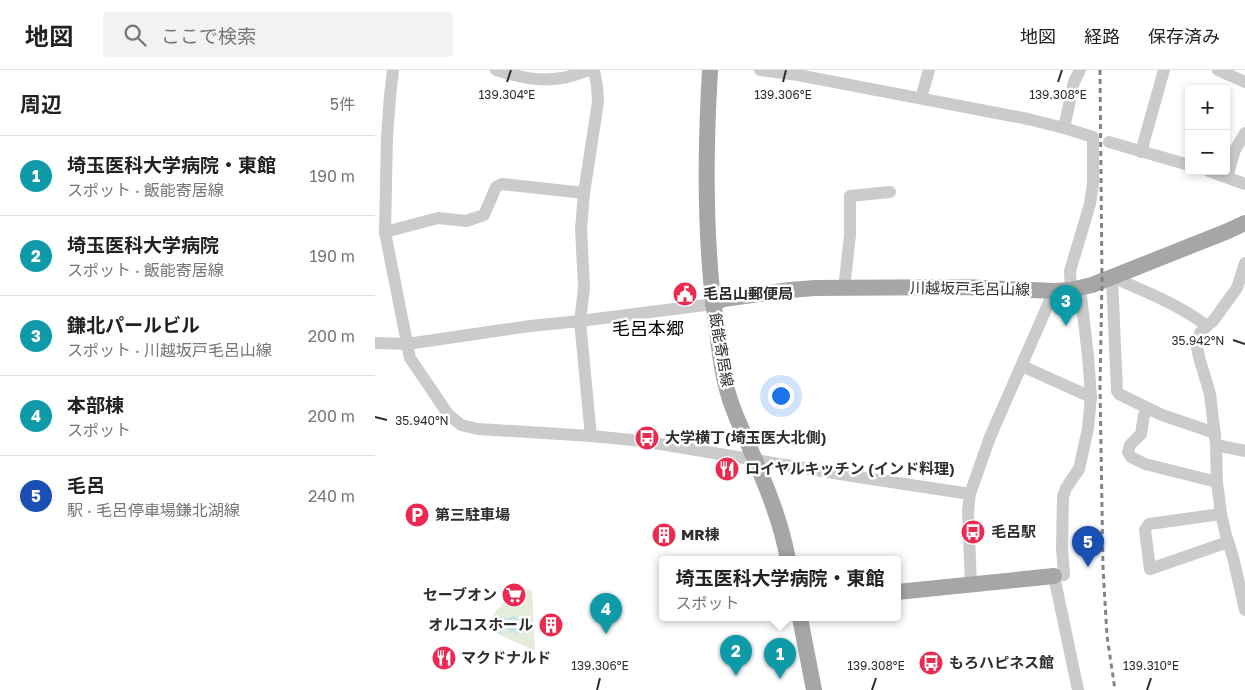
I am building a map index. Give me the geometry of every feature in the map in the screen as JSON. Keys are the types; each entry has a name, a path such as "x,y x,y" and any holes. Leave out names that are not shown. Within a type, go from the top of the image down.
{"main road":[{"name":"飯能寄居線","path":"710,70 706,214 713,304 721,360 728,392 775,511 787,556"},
{"name":"川越坂戸毛呂山線","path":"713,304 723,299 815,288 963,287 1054,291 1075,289 1112,277 1245,223"},
{"path":"901,592 1054,576"},
{"path":"801,621 814,690"}],"street":[{"path":"393,70 387,136 385,232 409,358 449,414 461,425 479,429 635,440 970,494"},
{"path":"496,70 519,77 545,80 564,78 589,70"},
{"path":"591,436 580,321 584,288 581,229 584,192 598,102 594,70"},
{"path":"760,70 798,72 1029,119 1093,137 1093,184 1090,204 1070,272 1087,340 1091,397 1088,428 1079,469 1066,488 1063,497 1062,548 1064,575 1054,576 1078,690"},
{"path":"921,98 929,70"},
{"path":"1064,128 1074,82 1080,70"},
{"path":"1141,152 1164,70"},
{"path":"1218,70 1245,82"},
{"path":"1227,177 1235,150 1245,134"},
{"path":"1109,142 1185,164"},
{"path":"1221,175 1245,184"},
{"path":"385,232 438,218 466,221 484,215 496,187 502,184 584,192"},
{"path":"844,288 850,235 850,196 890,192"},
{"path":"1245,263 1234,292 1213,321 1200,333 1197,347 1210,394 1216,439 1217,482 1221,514 1245,610"},
{"path":"1207,326 1162,299 1112,277 1117,391 1119,394 1148,409 1245,451"},
{"path":"971,584 968,510 970,494 990,437 1054,291"},
{"path":"375,344 407,344 530,326 713,304"},
{"path":"1021,366 1091,397"},
{"path":"1148,409 1144,415 1141,434 1130,445 1128,452 1131,457 1145,464 1217,482"},
{"path":"1221,514 1149,524 1145,530 1150,569 1228,542"}],"green space":[{"path":"524,589 532,590 535,651 485,628 502,603 521,606"}],"water":[{"path":"514,616 521,622 522,628 527,627 525,631 514,633 515,628 513,633 506,628 502,631 502,634 498,633 499,625 501,626 503,623 501,619 506,618 508,620 508,618"}],"railway":[{"path":"1100,70 1102,281 1100,386 1103,568 1107,636 1115,690"}],"place":[{"name":"毛呂山郵便局","path":"685,294"},
{"name":"鎌北パールビル","path":"1066,326"},
{"name":"大学横丁(埼玉医大北側)","path":"647,438"},
{"name":"ロイヤルキッチン (インド料理)","path":"727,469"},
{"name":"第三駐車場","path":"417,515"},
{"name":"毛呂駅","path":"973,532"},
{"name":"MR棟","path":"664,535"},
{"name":"毛呂","path":"1088,567"},
{"name":"セーブオン","path":"514,595"},
{"name":"オルコスホール","path":"551,625"},
{"name":"本部棟","path":"606,634"},
{"name":"マクドナルド","path":"444,658"},
{"name":"もろハピネス館","path":"931,663"},
{"name":"埼玉医科大学病院","path":"736,676"},
{"name":"埼玉医科大学病院・東館","path":"780,679"}],"district":[{"name":"毛呂本郷","path":"648,329"}]}
